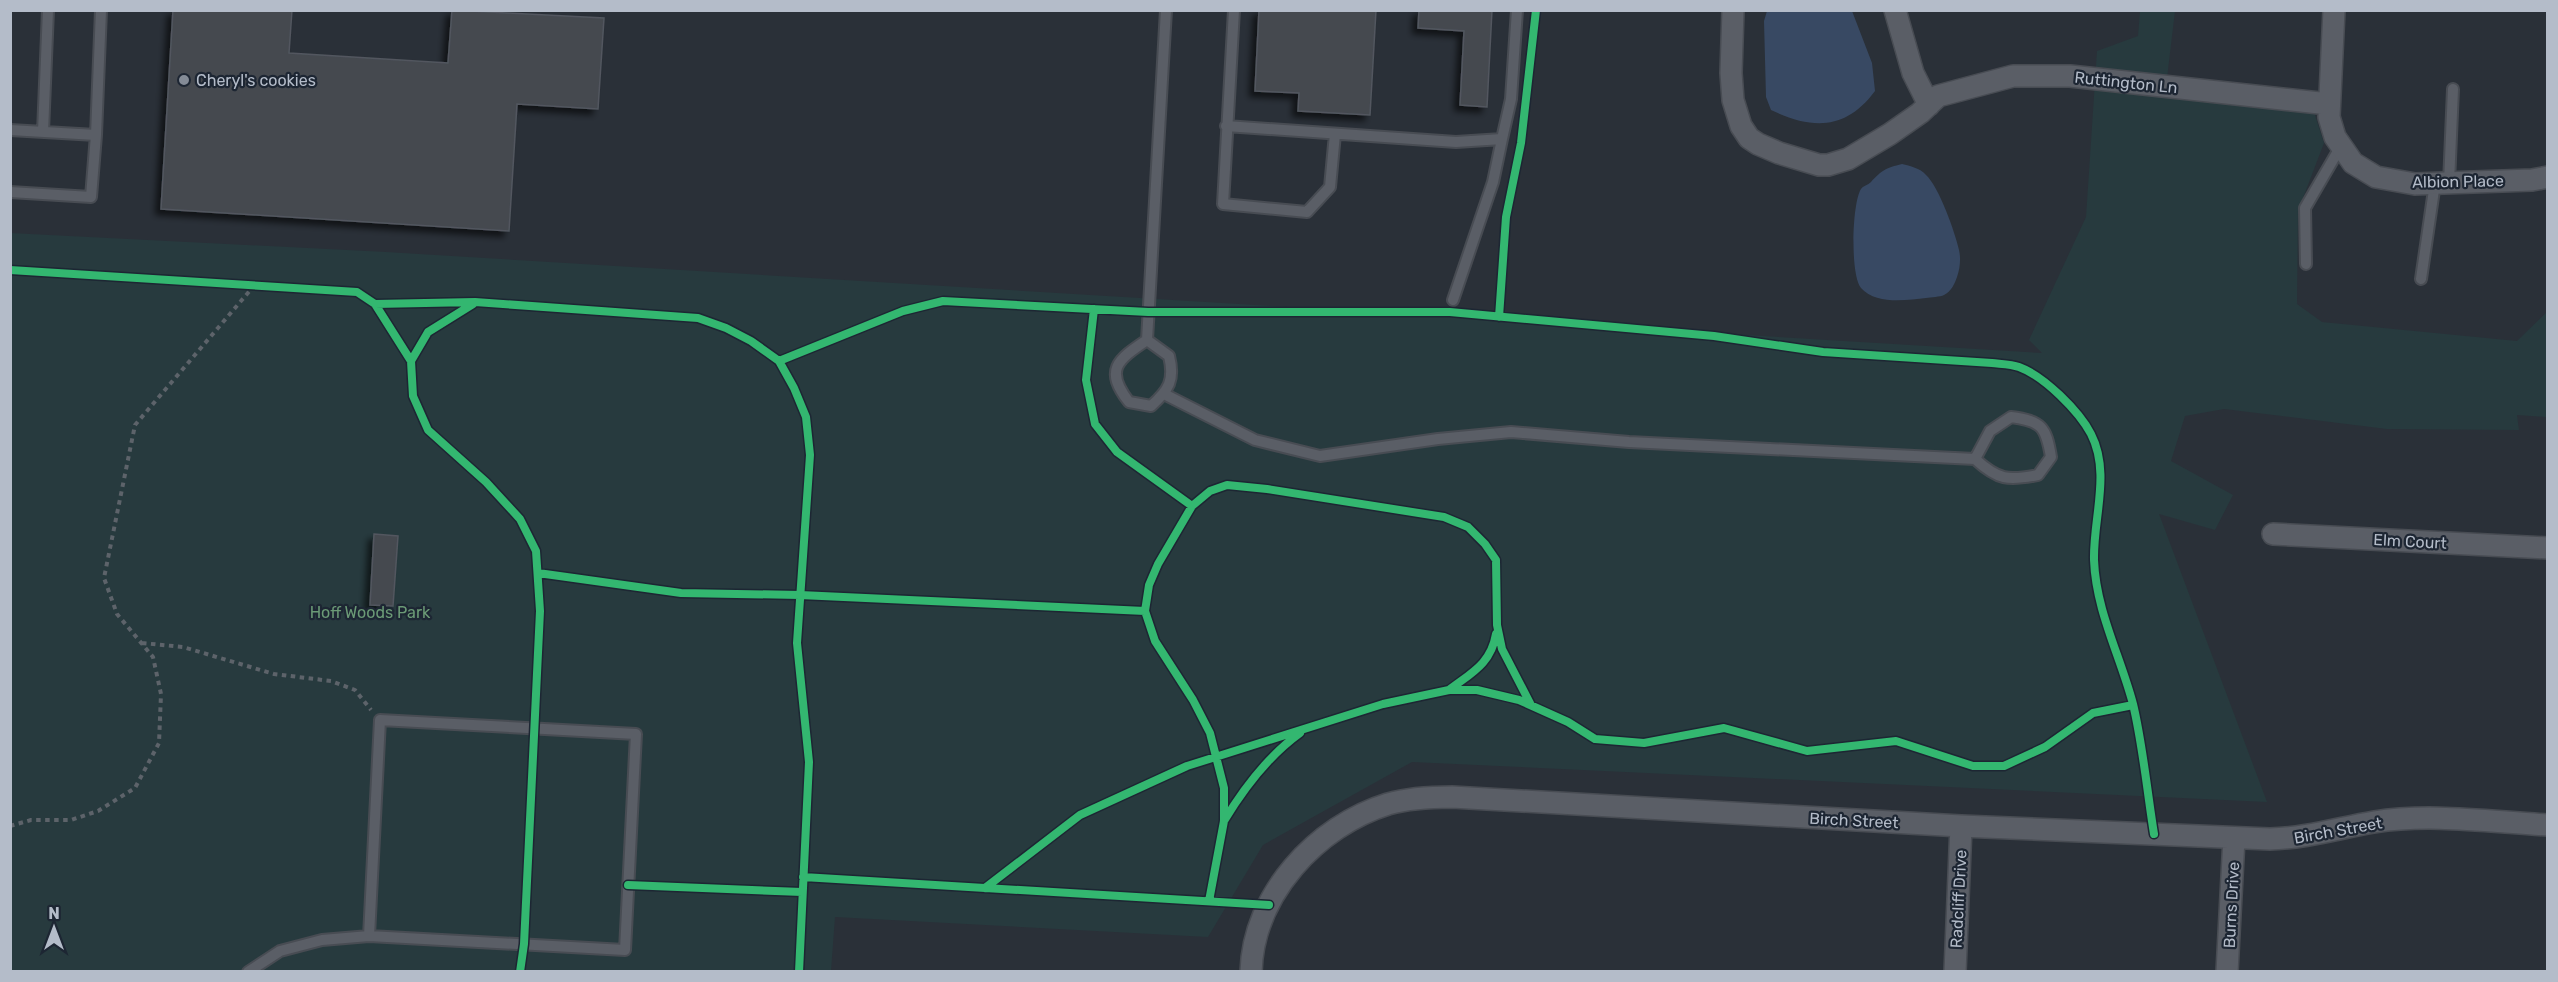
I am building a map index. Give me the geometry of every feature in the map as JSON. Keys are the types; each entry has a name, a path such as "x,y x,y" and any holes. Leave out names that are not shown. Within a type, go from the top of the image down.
{"street":[{"name":"Ruttington Ln","path":"1733,10 1731,73 1733,100 1741,126 1749,138 1758,144 1779,153 1828,165 1848,159 1890,134 1938,96 2013,76 2070,76 2329,111"},
{"path":"1895,10 1910,64 1929,105"},
{"path":"2329,111 2334,10"},
{"name":"Albion Place","path":"2329,111 2335,137 2353,163 2376,177 2415,184 2532,180 2547,177"},
{"name":"Elm Court","path":"2273,534 2547,548"},
{"name":"Birch Street","path":"1251,972 1257,936 1269,905 1285,878 1309,851 1332,831 1358,816 1389,804 1422,798 1452,797 1961,826 2234,838 2296,838 2374,822 2419,819 2547,825"},
{"name":"Radcliff Drive","path":"1955,972 1961,826"},
{"name":"Burns Drive","path":"2227,972 2234,838"}],"lane":[{"path":"43,132 48,10"},
{"path":"10,192 91,197 101,10"},
{"path":"1147,340 1166,10"},
{"path":"1234,10 1222,204 1307,212 1329,187 1335,134"},
{"path":"1453,300 1493,182 1511,99 1517,10"},
{"path":"2421,279 2442,183 2453,89"},
{"path":"1226,126 1456,142 1502,139"},
{"path":"10,130 96,135"},
{"path":"2306,264 2305,208 2341,146"},
{"path":"1147,340 1169,356 1173,373 1164,394 1151,406 1129,402 1117,387 1116,370 1126,354 1147,340"},
{"path":"1164,394 1255,440 1320,456 1438,439 1511,432 1629,442 1975,459 1992,475 2014,480 2038,475 2051,458 2047,433 2033,420 2010,417 1990,431 1975,459"},
{"path":"248,972 280,951 322,940 369,936 625,950 636,734 380,720 369,936"}],"path":[{"path":"242,286 264,287"},
{"path":"10,826 31,820 71,820 98,811 135,788 159,742 161,694 153,657 117,614 104,578 135,425 253,287"},
{"path":"142,643 183,647 274,674 331,681 355,690 380,720"}],"green space":[{"name":"Hoff Woods Park","path":"2140,11 2175,11 2165,95 2314,112 2324,143 2298,211 2297,304 2322,322 2517,341 2547,312 2547,417 2517,415 2519,430 2387,429 2224,409 2185,416 2171,461 2233,495 2215,530 2159,514 2267,802 1412,762 1263,845 1208,937 835,917 831,971 11,971 10,233 386,252 2042,353 2029,340 2086,217 2097,51 2138,36"}],"water":[{"path":"1767,11 1852,11 1872,63 1875,91 1852,113 1828,123 1801,121 1771,110 1766,97 1764,21"},
{"path":"1902,164 1921,171 1931,181 1946,210 1957,242 1960,256 1958,274 1951,290 1942,296 1910,300 1883,299 1867,293 1857,281 1854,223 1858,197 1862,188 1881,172"}],"building":[{"path":"173,10 292,10 289,53 448,63 452,10 604,18 598,109 517,104 509,231 161,209"},
{"path":"1259,10 1376,10 1370,115 1298,111 1299,93 1255,91"},
{"path":"1419,10 1492,10 1487,107 1460,105 1464,31 1418,28"},
{"path":"374,534 398,536 393,606 370,605"}],"cycle path":[{"path":"1499,317 1506,217 1521,143 1536,10"},
{"path":"10,270 357,292 375,304 411,361"},
{"path":"779,361 903,311 943,301 1148,312 1450,312 1714,336 1823,352 1992,363 2019,367 2050,386 2070,405 2091,434 2097,449 2100,464 2100,496 2094,544 2096,579 2104,615 2133,704 2154,834"},
{"path":"375,304 475,302 698,318 726,328 751,341 779,361 806,417 810,455 797,643 809,762 799,972"},
{"path":"473,304 428,332 411,361 413,396 428,430 486,482 520,519 536,551 540,611 524,944 520,972"},
{"path":"1094,309 1086,380 1095,424 1117,452 1192,506"},
{"path":"1209,901 1224,821 1224,788 1210,733 1193,700 1155,641 1145,611 1149,585 1158,564 1192,506 1210,491 1227,485 1267,489 1444,517 1468,527 1485,544 1496,560 1497,625 1502,649 1531,705"},
{"path":"538,573 681,593 800,595 1145,611"},
{"path":"1449,690 1485,660 1490,653 1496,634"},
{"path":"985,888 1080,815 1187,766 1383,704 1449,690 1477,690 1519,700 1568,722 1595,739 1644,743 1724,728 1807,751 1896,741 1973,766 2004,766 2045,747 2093,713 2133,705"},
{"path":"1224,821 1258,773 1277,752 1300,733"},
{"path":"803,877 1269,905"},
{"path":"628,885 802,892"}],"place":[{"name":"Cheryl's cookies","path":"184,80"}]}
